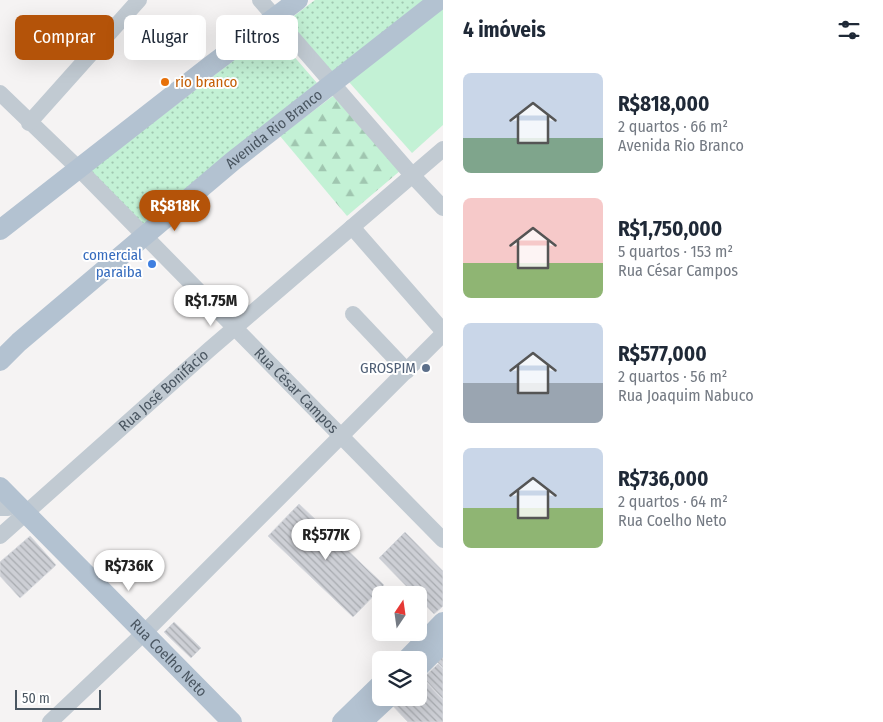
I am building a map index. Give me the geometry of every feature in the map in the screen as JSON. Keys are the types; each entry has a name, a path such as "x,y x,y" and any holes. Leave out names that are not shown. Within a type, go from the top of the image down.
{"main road":[{"path":"279,15 298,0"},
{"name":"Avenida Rio Branco","path":"0,361 19,342 233,161 439,0"},
{"path":"0,230 220,60"},
{"name":"Rua Coelho Neto","path":"0,487 11,510 232,722"},
{"path":"415,651 443,622"},
{"name":"Rua Coelho Neto","path":"141,636 219,722"},
{"path":"427,659 443,643"},
{"path":"342,722 372,693"},
{"path":"362,722 379,706"}],"street":[{"path":"29,123 139,0"},
{"path":"260,0 274,15"},
{"path":"298,43 412,175 443,208"},
{"name":"Rua César Campos","path":"0,93 29,123 78,168 443,540"},
{"name":"Rua José Bonifácio","path":"0,536 11,510 235,328 443,150"},
{"path":"50,722 141,636 443,333 352,227"},
{"path":"353,314 407,371"}],"green space":[{"path":"315,0 426,0 330,74 298,36 298,15 295,15"},
{"path":"443,7 443,125 412,153 349,82"},
{"path":"234,60 297,60 317,83 139,230 89,172"},
{"path":"333,96 401,170 347,216 280,136"}],"building":[{"path":"299,504 384,585 372,586 372,597 353,617 268,536"},
{"path":"405,532 443,571 443,606 434,614 428,608 428,586 406,586 379,558"},
{"path":"30,536 56,565 20,598 0,576 0,562"},
{"path":"174,622 201,648 191,658 164,632"},
{"path":"443,656 443,668 437,662"},
{"path":"438,664 443,669 443,699 427,682 427,674"},
{"path":"427,683 443,700 443,722 408,722 393,706 427,706"}],"place":[{"name":"rio branco","path":"165,82"},
{"name":"comercial paraiba","path":"152,264"},
{"name":"GROSPIM","path":"426,368"}]}
